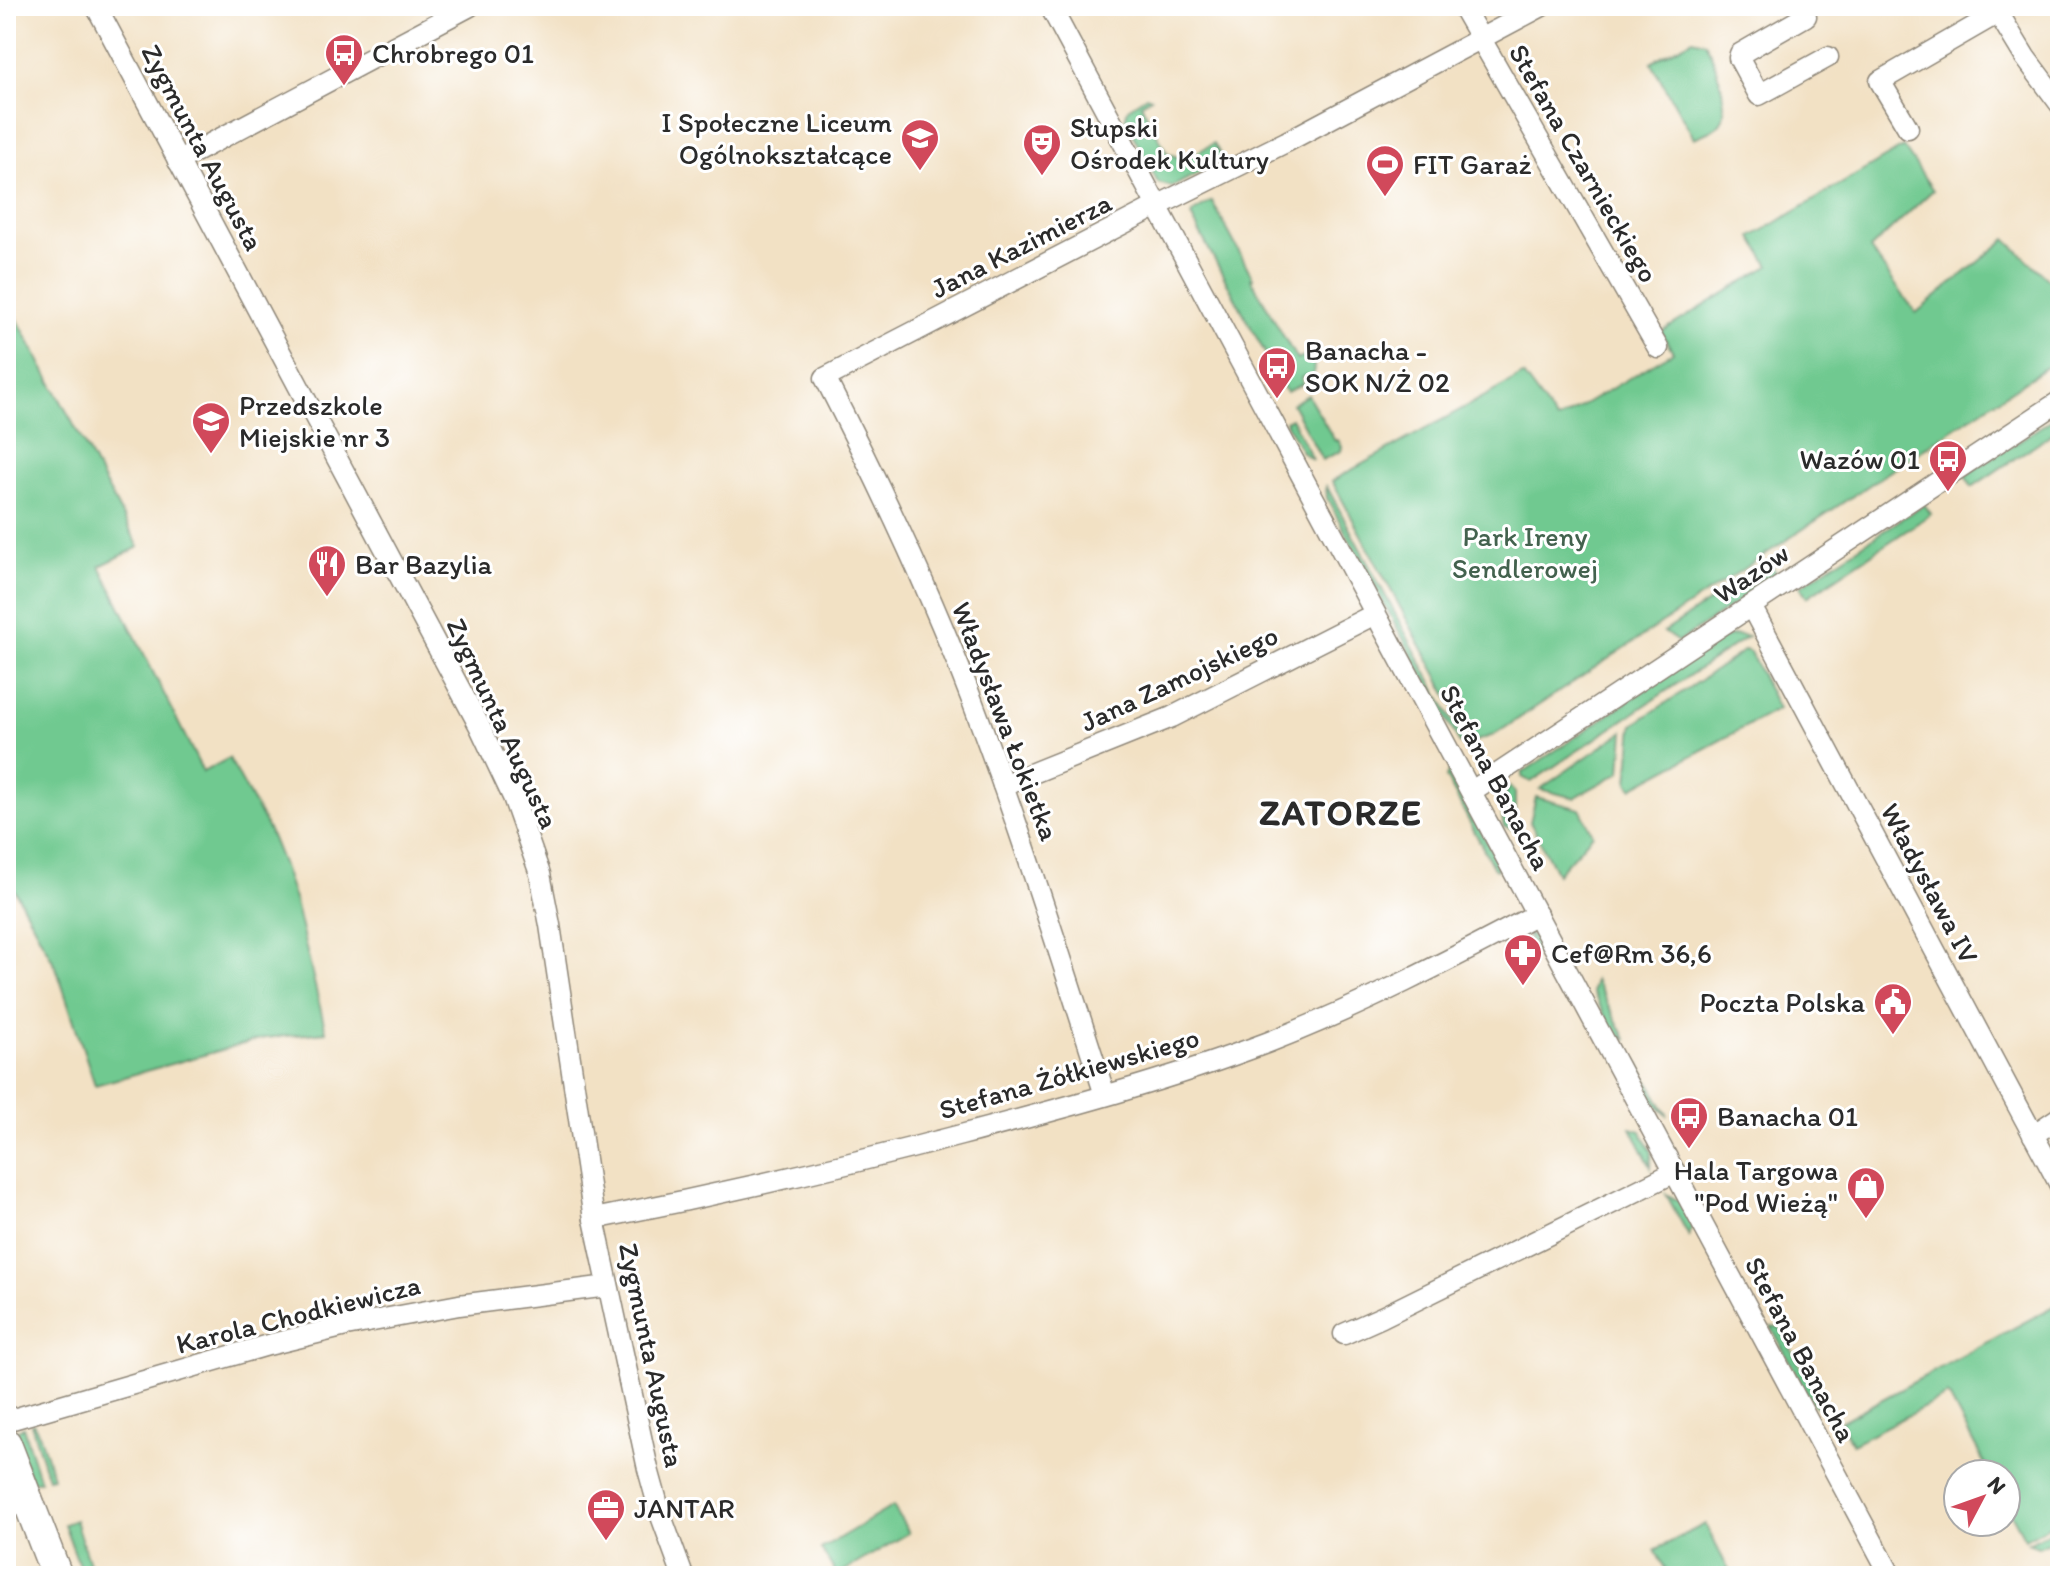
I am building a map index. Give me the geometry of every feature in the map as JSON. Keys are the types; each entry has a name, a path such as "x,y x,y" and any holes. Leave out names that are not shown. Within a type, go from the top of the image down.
{"street":[{"name":"Zygmunta Augusta","path":"96,6 479,725 518,809 547,905 594,1219 608,1286 648,1469 683,1576"},
{"path":"178,161 470,6"},
{"name":"Stefana Banacha","path":"1050,6 1891,1576"},
{"name":"Stefana Czarnieckiego","path":"1462,6 1658,348"},
{"name":"Jana Kazimierza","path":"825,378 1286,142 1542,6"},
{"path":"1800,6 1806,16 1740,54 1739,58 1759,95 1828,57"},
{"path":"1908,128 1880,81 1996,9 2031,66 2060,104"},
{"name":"Władysława Łokietka","path":"825,378 919,570 972,699 1105,1095"},
{"name":"Wazów","path":"1472,791 2060,401"},
{"name":"Władysława IV","path":"1751,606 2060,1185"},
{"name":"Jana Zamojskiego","path":"1003,785 1181,713 1375,614"},
{"name":"Stefana Żółkiewskiego","path":"594,1219 884,1155 1190,1069 1294,1031 1424,972 1537,914"},
{"path":"2033,1135 2060,1117"},
{"path":"1344,1334 1675,1172"},
{"name":"Karola Chodkiewicza","path":"6,1421 346,1326 459,1305 608,1286"},
{"path":"8,1452 57,1576"}],"green space":[{"path":"1693,39 1705,42 1709,49 1724,105 1724,115 1719,125 1694,138 1651,62"},
{"path":"1146,96 1151,98 1141,104 1167,153 1187,161 1187,158 1214,143 1223,160 1172,187 1158,183 1125,120 1128,108"},
{"name":"Park Ireny Sendlerowej","path":"1903,147 1933,190 1870,249 1916,313 2006,239 2050,281 2060,278 2060,358 1494,735 1473,742 1332,481 1523,375 1557,421 1673,352 1661,332 1769,266 1752,237"},
{"path":"1212,201 1297,360 1309,355 1314,365 1313,379 1309,381 1306,375 1301,378 1303,384 1286,392 1191,216"},
{"path":"6,298 139,547 100,566 203,772 229,758 269,831 295,902 326,1032 265,1038 95,1085 56,967 6,874"},
{"path":"1308,395 1335,441 1338,440 1342,447 1341,451 1322,460 1292,404"},
{"path":"2060,414 2060,428 1972,487 1965,476"},
{"path":"1291,418 1313,460 1302,452 1285,421"},
{"path":"1326,485 1464,742 1460,744 1327,498"},
{"path":"1924,504 1931,514 1807,597 1800,586"},
{"path":"1769,562 1778,575 1678,642 1664,632"},
{"path":"1748,636 1531,782 1522,777 1522,773 1722,638"},
{"path":"1745,650 1750,652 1778,709 1632,788 1628,783 1633,725"},
{"path":"1624,731 1621,772 1574,798 1540,789"},
{"path":"1449,771 1498,863 1497,870 1446,777"},
{"path":"1509,786 1515,792 1515,830 1504,827 1503,821 1502,806"},
{"path":"1536,797 1580,809 1593,834 1557,874 1530,822"},
{"path":"1526,933 1539,940 1559,977 1554,985"},
{"path":"1595,980 1626,1039 1614,1033 1592,991"},
{"path":"1635,1058 1668,1116 1639,1082"},
{"path":"1631,1128 1641,1131 1652,1152 1651,1167"},
{"path":"1666,1194 1679,1201 1692,1225 1689,1236"},
{"path":"2060,1303 2060,1520 2025,1539 2022,1533 2022,1458 1981,1458 1948,1395 1852,1444 1840,1422"},
{"path":"1771,1327 1780,1328 1824,1410 1813,1405"},
{"path":"33,1423 40,1436 53,1477 48,1478"},
{"path":"23,1427 40,1481 31,1481 14,1433"},
{"path":"893,1506 909,1533 837,1575 821,1549"},
{"path":"75,1520 93,1576 83,1576 64,1524"},
{"path":"1705,1524 1732,1576 1669,1576 1655,1550"},
{"path":"2060,1526 2060,1538 2038,1547 2028,1543"}],"place":[{"name":"Chrobrego 01","path":"344,87"},
{"name":"I Społeczne Liceum Ogólnokształcące","path":"920,172"},
{"name":"Słupski Ośrodek Kultury","path":"1042,177"},
{"name":"FIT Garaż","path":"1385,198"},
{"name":"Banacha - SOK N/Ż 02","path":"1277,400"},
{"name":"Przedszkole Miejskie nr 3","path":"211,455"},
{"name":"Wazów 01","path":"1948,493"},
{"name":"Bar Bazylia","path":"327,598"},
{"name":"Cef@Rm 36,6","path":"1523,987"},
{"name":"Poczta Polska","path":"1893,1036"},
{"name":"Banacha 01","path":"1689,1150"},
{"name":"Hala Targowa \"Pod Wieżą\"","path":"1866,1220"},
{"name":"JANTAR","path":"606,1542"}],"district":[{"name":"ZATORZE","path":"1341,812"}]}
